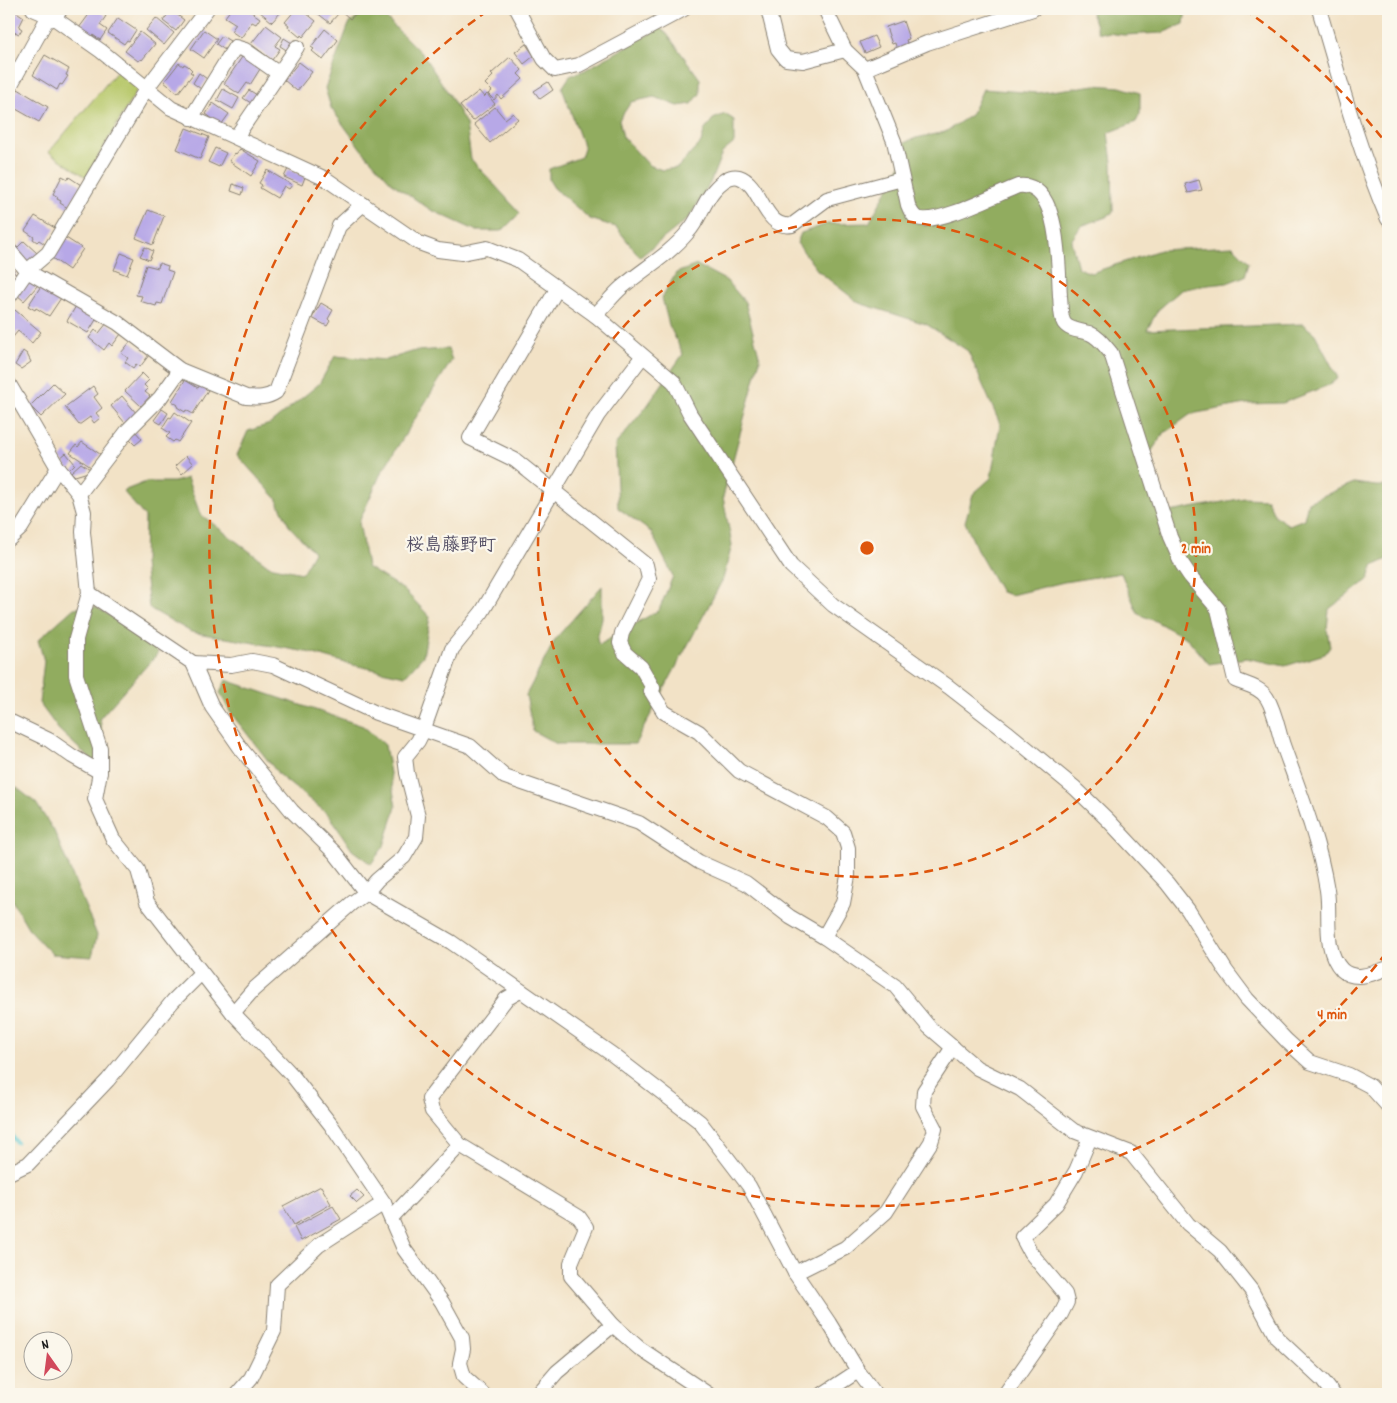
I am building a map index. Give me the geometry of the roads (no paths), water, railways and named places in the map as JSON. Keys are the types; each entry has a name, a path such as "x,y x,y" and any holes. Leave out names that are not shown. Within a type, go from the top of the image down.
{"street":[{"path":"33,9 57,13 171,108 326,179 419,243 438,250 462,253 487,248 518,260 595,315 642,357 658,367 674,382 690,414 791,566 834,605 949,687 1075,788 1167,883 1188,910 1247,999 1286,1040 1310,1062 1349,1075 1370,1086 1388,1106"},
{"path":"9,297 27,271 48,253 146,88 207,9"},
{"path":"517,9 544,59 555,70 579,65 684,9"},
{"path":"768,9 778,49 786,59 803,61 845,50"},
{"path":"825,9 845,50 865,69 894,141 908,205 912,215 925,219 936,218 1018,186 1028,185 1038,190 1044,198 1051,210 1064,322 1071,329 1088,333 1100,340 1111,353 1170,537 1182,564 1218,609 1235,680 1256,687 1267,697 1274,713 1283,746 1306,808 1321,862 1327,892 1329,940 1332,951 1342,970 1352,976 1365,975 1388,968"},
{"path":"865,69 927,44 1033,9"},
{"path":"1319,9 1355,132 1372,182 1388,219"},
{"path":"9,88 46,21 57,13"},
{"path":"236,137 297,46"},
{"path":"191,118 236,47 245,50 278,73"},
{"path":"595,315 619,290 679,243 690,230 706,199 730,177 739,177 748,183 774,220 786,226 792,225 827,199 902,179"},
{"path":"9,250 27,271 118,323 180,370 246,397 258,398 270,396 276,392 339,226 363,204"},
{"path":"558,289 470,438 515,460 646,565 649,579 622,633 620,643 625,653 641,666 653,688 651,691 664,712 699,732 739,771 827,818 843,832 848,848 848,876 843,903 824,937"},
{"path":"233,1013 252,990 352,902 366,893 377,880 404,857 416,837 418,816 405,757 418,742 424,731 452,649 482,612 598,415 642,357"},
{"path":"79,494 128,430 160,398 180,370"},
{"path":"9,384 58,468 79,494 84,512 83,532 90,593 76,638 76,675 100,748 100,772 95,799 113,839 138,870 147,902 233,1013 292,1075 331,1125 384,1203 404,1249 442,1302 462,1338 463,1349 460,1363 464,1377 483,1394"},
{"path":"9,539 21,528 58,468"},
{"path":"90,593 193,663 231,665 252,662 273,664 376,713 470,746 505,777 640,823 699,862 746,883 790,917 824,937 895,986 929,1027 977,1068 1020,1089 1074,1131 1131,1153 1188,1224 1220,1250 1250,1290 1277,1338 1323,1381 1333,1394"},
{"path":"193,663 212,707 242,750 292,811 335,853 366,893 451,942 613,1055 700,1122 750,1186 795,1272 858,1371 875,1394"},
{"path":"9,721 49,740 100,772"},
{"path":"9,1173 28,1164 108,1080 172,1001 201,972"},
{"path":"520,991 506,999 429,1099 432,1111 460,1145 579,1217 586,1227 571,1262 571,1276 613,1325 639,1348 708,1394"},
{"path":"795,1272 845,1248 886,1212 931,1142 935,1129 923,1106 924,1091 952,1047"},
{"path":"1005,1394 1061,1314 1067,1302 1065,1294 1030,1252 1022,1237 1056,1204 1076,1171 1090,1138"},
{"path":"390,1218 460,1145"},
{"path":"237,1394 251,1378 274,1331 277,1285 319,1245 384,1203"},
{"path":"538,1394 557,1372 613,1325"},
{"path":"823,1394 858,1371"}],"waterway":[{"path":"9,1132 16,1142"}],"district":[{"name":"桜島藤野町","path":"451,544"}]}
